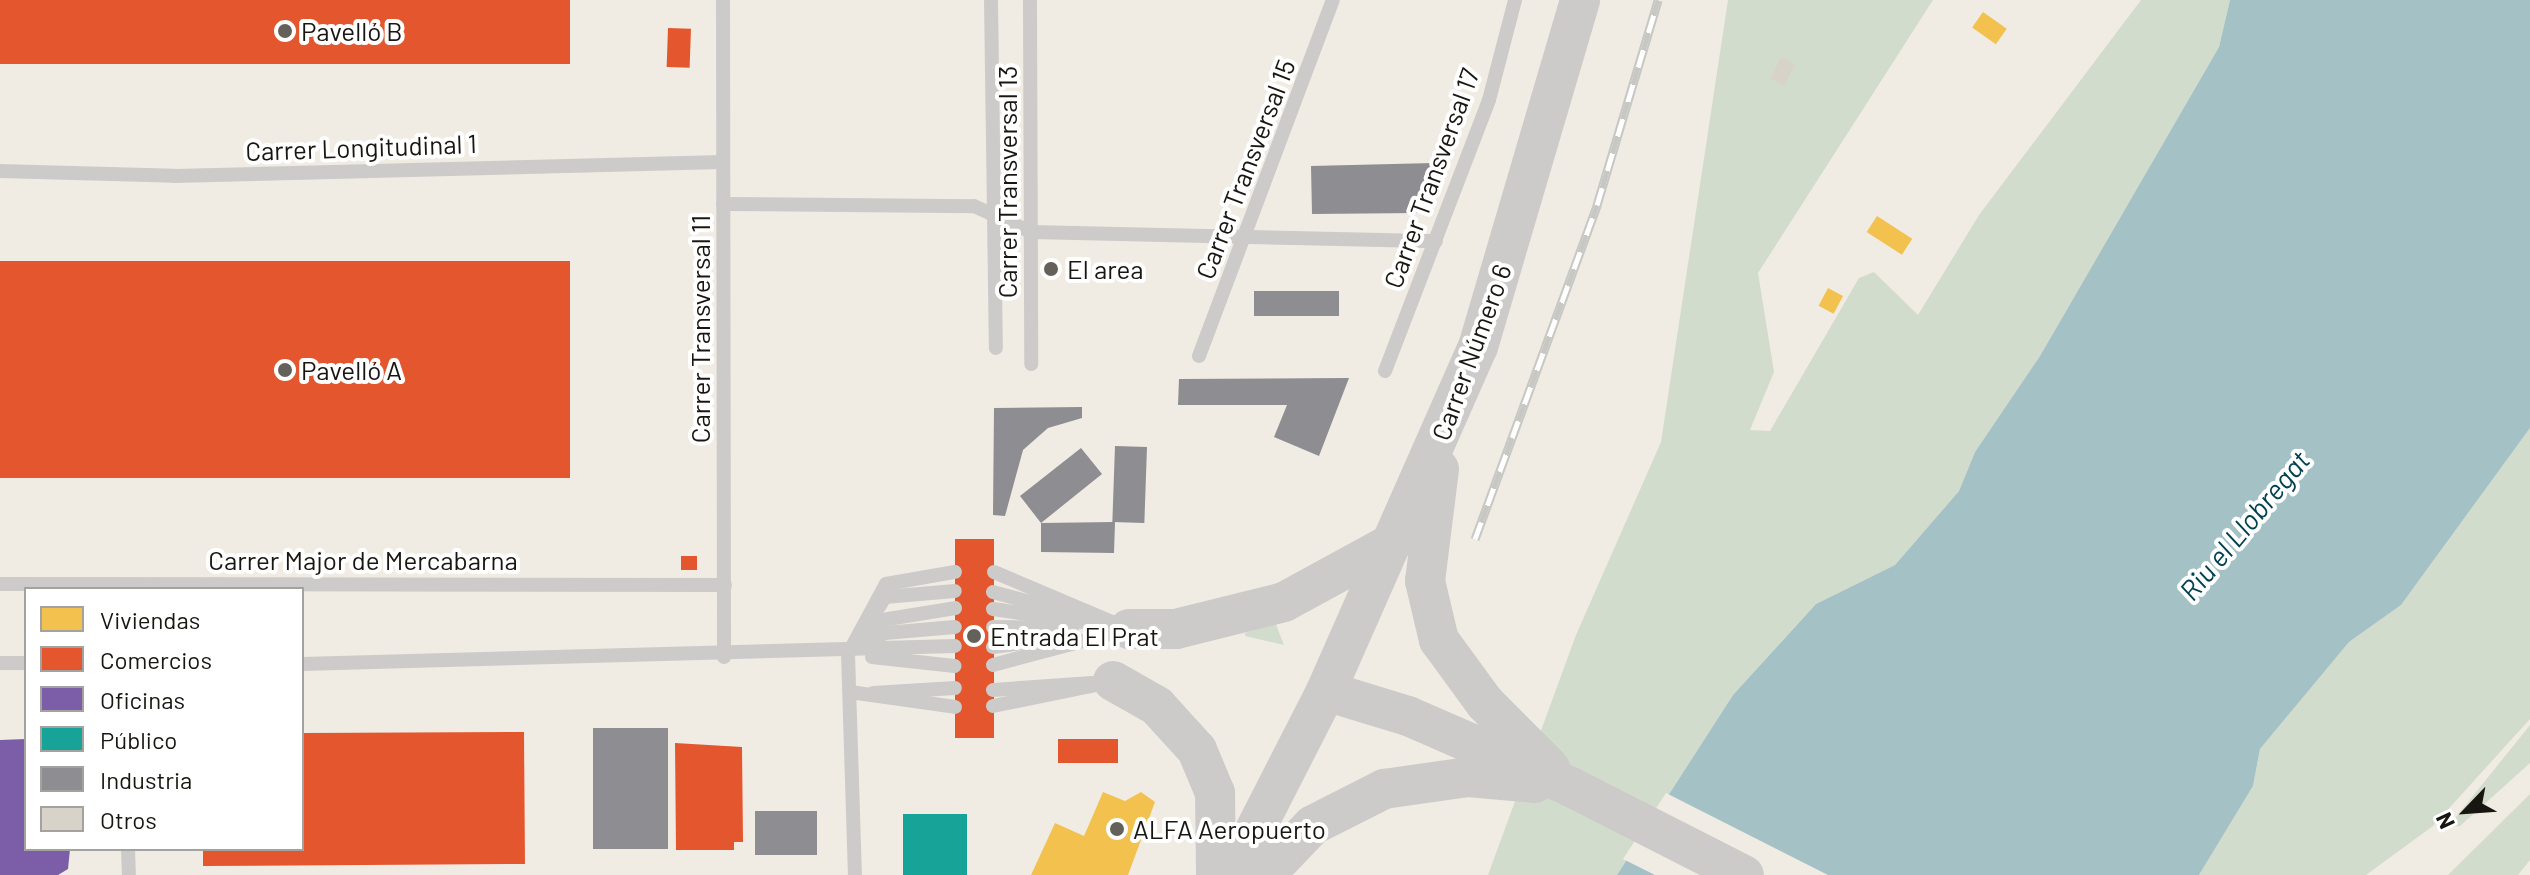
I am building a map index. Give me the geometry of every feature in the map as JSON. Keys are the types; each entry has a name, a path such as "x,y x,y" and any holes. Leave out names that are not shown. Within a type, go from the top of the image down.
{"main road":[{"name":"Carrer Número 6","path":"1232,875 1326,691 1443,433 1478,347 1580,0"},
{"path":"1443,433 1425,581 1439,640 1485,703 1571,787"},
{"path":"1129,629 1176,629 1284,602 1392,543"},
{"path":"1113,681 1157,706 1197,750 1215,793 1216,875"},
{"path":"1326,691 1408,716 1571,787 1744,875"},
{"path":"1265,875 1313,825 1384,789 1468,777 1571,787"}],"lane":[{"name":"Carrer Transversal 11","path":"723,0 724,657"},
{"name":"Carrer Transversal 13","path":"991,0 996,348"},
{"name":"Carrer Transversal 13","path":"1030,0 1031,364"},
{"name":"Carrer Transversal 15","path":"1199,356 1333,0"},
{"name":"Carrer Transversal 17","path":"1385,371 1489,100 1515,0"},
{"name":"Carrer Longitudinal 1","path":"0,171 174,176 723,162"},
{"path":"723,204 974,206 1031,232 1241,241 1436,241"},
{"path":"855,875 848,654 886,584 955,572"},
{"path":"994,572 1129,629"},
{"name":"Carrer Major de Mercabarna","path":"0,584 725,585"},
{"path":"848,654 885,597 955,591"},
{"path":"993,592 1129,629"},
{"path":"848,654 882,620 955,608"},
{"path":"993,609 1129,629"},
{"path":"848,654 885,633 955,627"},
{"path":"993,627 1129,629"},
{"path":"993,647 1129,629"},
{"path":"993,665 1129,629"},
{"path":"304,664 848,654 955,646"},
{"path":"848,654 955,666"},
{"path":"0,663 24,663"},
{"path":"993,690 1113,681"},
{"path":"993,706 1070,696 1113,681"},
{"path":"850,692 955,688"},
{"path":"873,693 955,707"},
{"path":"128,851 129,875"}],"green space":[{"path":"1728,0 1933,0 1758,273 1774,372 1750,430 1770,431 1859,278 1874,272 1918,315 1979,215 2141,0 2230,0 2219,47 2040,356 1975,452 1959,491 1895,565 1816,604 1733,695 1617,875 1488,875 1576,635 1661,442"},
{"path":"2530,428 2530,719 2433,826 2366,875 2199,875 2253,786 2260,749 2349,642 2401,605"},
{"path":"1275,622 1284,645 1245,636 1245,633"},
{"path":"2530,725 2530,763 2460,826 2448,827"},
{"path":"2530,794 2530,860 2518,875 2448,875"}],"water":[{"name":"Riu el Llobregat","path":"2230,0 2530,0 2530,428 2401,605 2349,642 2260,749 2253,786 2199,875 1617,875 1733,695 1816,604 1895,565 1959,491 1975,452 2040,356 2219,47"}],"pier":[{"path":"1666,793 1828,875 1655,875 1623,859"}],"building: Viviendas":[{"path":"1983,12 2007,29 1996,44 1972,28"},
{"path":"1877,216 1912,239 1902,255 1867,232"},
{"path":"1828,288 1843,296 1834,314 1819,306"},
{"name":"ALFA Aeropuerto","path":"1103,792 1125,801 1141,792 1155,802 1128,875 1031,875 1055,823 1084,836"}],"building: Comercios":[{"name":"Pavelló B","path":"0,0 570,0 570,64 0,64"},
{"path":"668,28 691,29 690,68 667,67"},
{"name":"Pavelló A","path":"0,261 570,261 570,478 0,478"},
{"name":"Entrada El Prat","path":"955,539 994,539 994,738 955,738"},
{"path":"681,556 697,556 697,570 681,570"},
{"path":"524,732 525,864 203,866 203,851 304,851 304,733"},
{"path":"1058,739 1118,739 1118,763 1058,763"},
{"path":"675,743 742,747 743,842 734,842 734,850 676,850"}],"building: Oficinas":[{"path":"24,739 24,851 70,851 68,869 58,875 0,875 0,740"}],"building: Público":[{"path":"903,814 967,814 967,875 903,875"}],"building: Industria":[{"path":"1434,163 1418,213 1312,214 1311,166"},
{"path":"1254,291 1339,291 1339,316 1254,316"},
{"path":"1349,378 1319,456 1274,437 1287,405 1178,405 1179,379"},
{"path":"1082,407 1082,418 1048,428 1023,450 1005,516 993,515 994,408"},
{"path":"1115,446 1147,447 1144,523 1112,522"},
{"path":"1081,448 1102,474 1041,523 1020,496"},
{"path":"1115,522 1114,553 1041,552 1041,523"},
{"path":"593,728 668,728 668,849 593,849"},
{"path":"755,811 817,811 817,855 755,855"}],"building: Otros":[{"path":"1781,57 1795,64 1784,86 1770,78"}],"railway":[{"path":"1475,539 1597,205 1658,0"}],"place":[{"name":"Pavelló B","path":"285,31"},
{"name":"El area","path":"1051,269"},
{"name":"Pavelló A","path":"285,370"},
{"name":"Entrada El Prat","path":"974,636"},
{"name":"ALFA Aeropuerto","path":"1117,829"}]}
